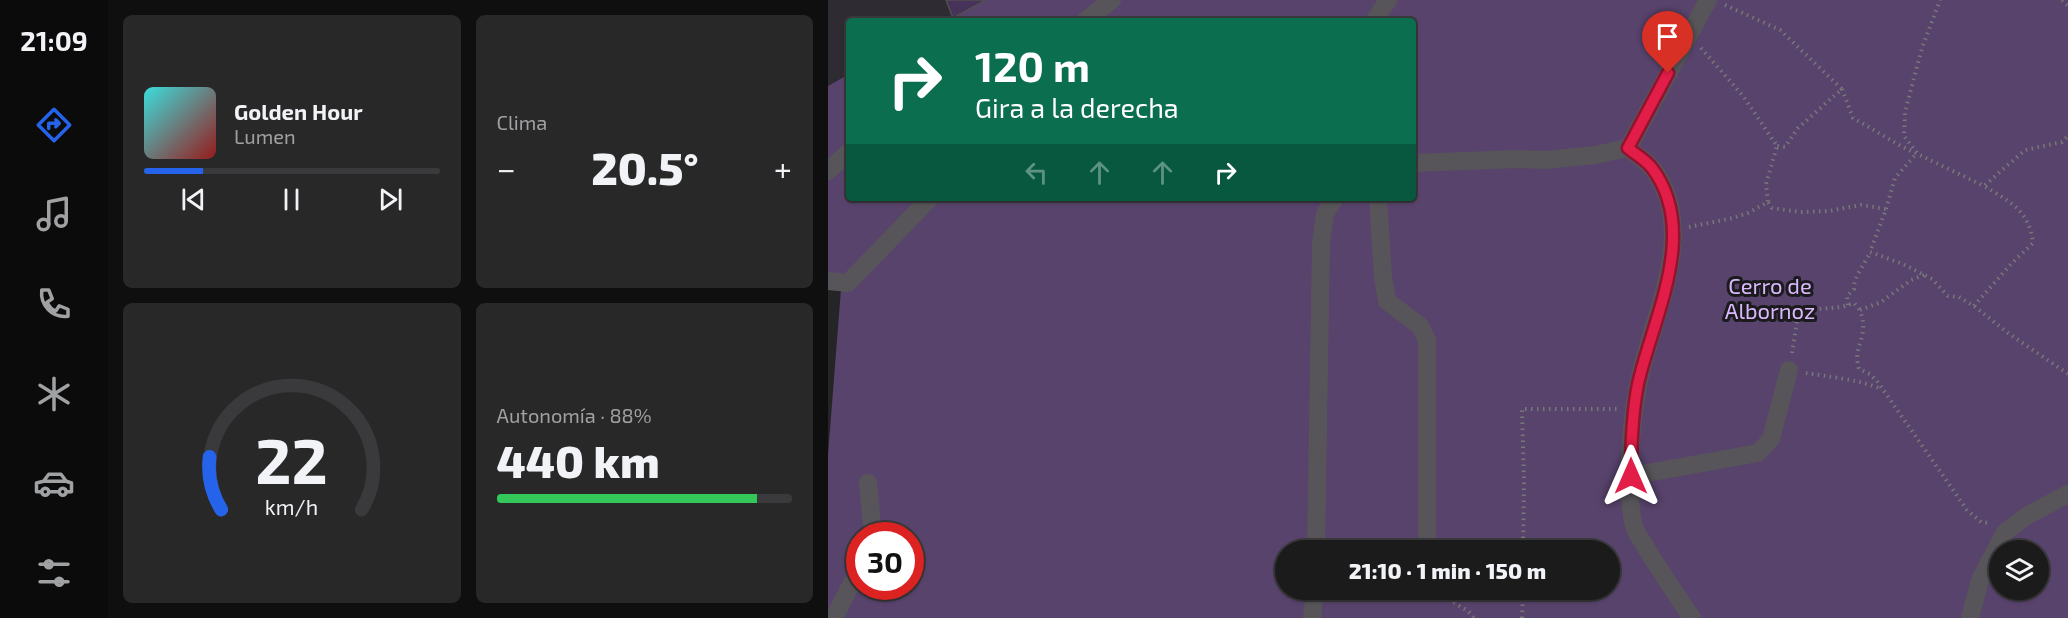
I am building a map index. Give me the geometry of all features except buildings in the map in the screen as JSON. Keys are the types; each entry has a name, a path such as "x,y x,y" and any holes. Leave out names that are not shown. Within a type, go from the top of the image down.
{"street":[{"path":"1089,18 1113,0"},
{"path":"1376,18 1388,0"},
{"path":"1628,148 1688,35 1716,2"},
{"path":"1416,163 1546,160 1628,148 1650,165 1666,190 1671,212 1672,251 1667,281 1638,386 1631,441 1631,504 1634,528 1692,618"},
{"path":"828,171 846,155"},
{"path":"828,281 848,283 927,201"},
{"path":"1316,540 1322,242 1324,213 1333,201"},
{"path":"1378,201 1383,277 1387,301 1420,326 1427,340 1427,540"},
{"path":"1631,476 1758,453 1771,439 1789,370"},
{"path":"868,483 872,522"},
{"path":"1970,618 1980,580 2005,532 2028,515 2068,494"},
{"path":"834,618 846,594"},
{"path":"1312,618 1314,600"}],"path":[{"path":"1917,153 1904,136 1905,112 1922,48 1940,0"},
{"path":"2062,0 2068,6"},
{"path":"1716,2 1780,30 1842,88 1853,118 1901,146 1984,186 2021,210 2032,231 2033,243 1974,306"},
{"path":"1688,35 1715,62 1743,96 1777,146 1785,147 1798,128 1842,88"},
{"path":"1984,186 2025,150 2062,142 2068,136"},
{"path":"1777,146 1766,184 1768,202 1772,208 1800,212 1829,211 1862,205 1886,209"},
{"path":"1848,305 1847,296 1854,289 1853,283 1866,263 1895,178 1917,153"},
{"path":"1672,232 1707,222 1733,218 1768,202"},
{"path":"1870,252 1903,264 1932,279 1948,296 1959,297 1974,306 2068,375"},
{"path":"1860,310 1881,302 1911,280 1925,275"},
{"path":"1883,391 1869,382 1860,383 1789,370 1797,321 1807,310 1826,310 1854,303 1860,310 1863,322 1863,332 1856,357 1859,369 1870,374 1883,391 1966,510 1981,522 2014,526"},
{"path":"1523,540 1522,409 1635,409"},
{"path":"1449,600 1468,611 1473,618"},
{"path":"1522,618 1523,600"}],"shaded area":[{"path":"828,0 986,0 953,18 846,18 846,76 828,86"}],"green space":[{"name":"Cerro de Albornoz","path":"986,0 2068,0 2068,618 828,618 828,455 841,289 828,290 828,86 846,76 846,201 1416,201 1416,18 953,18"}],"route":[{"path":"1631,476 1631,441 1638,386 1667,281 1672,251 1672,232 1671,212 1666,190 1650,165 1628,148 1668,73"}]}
